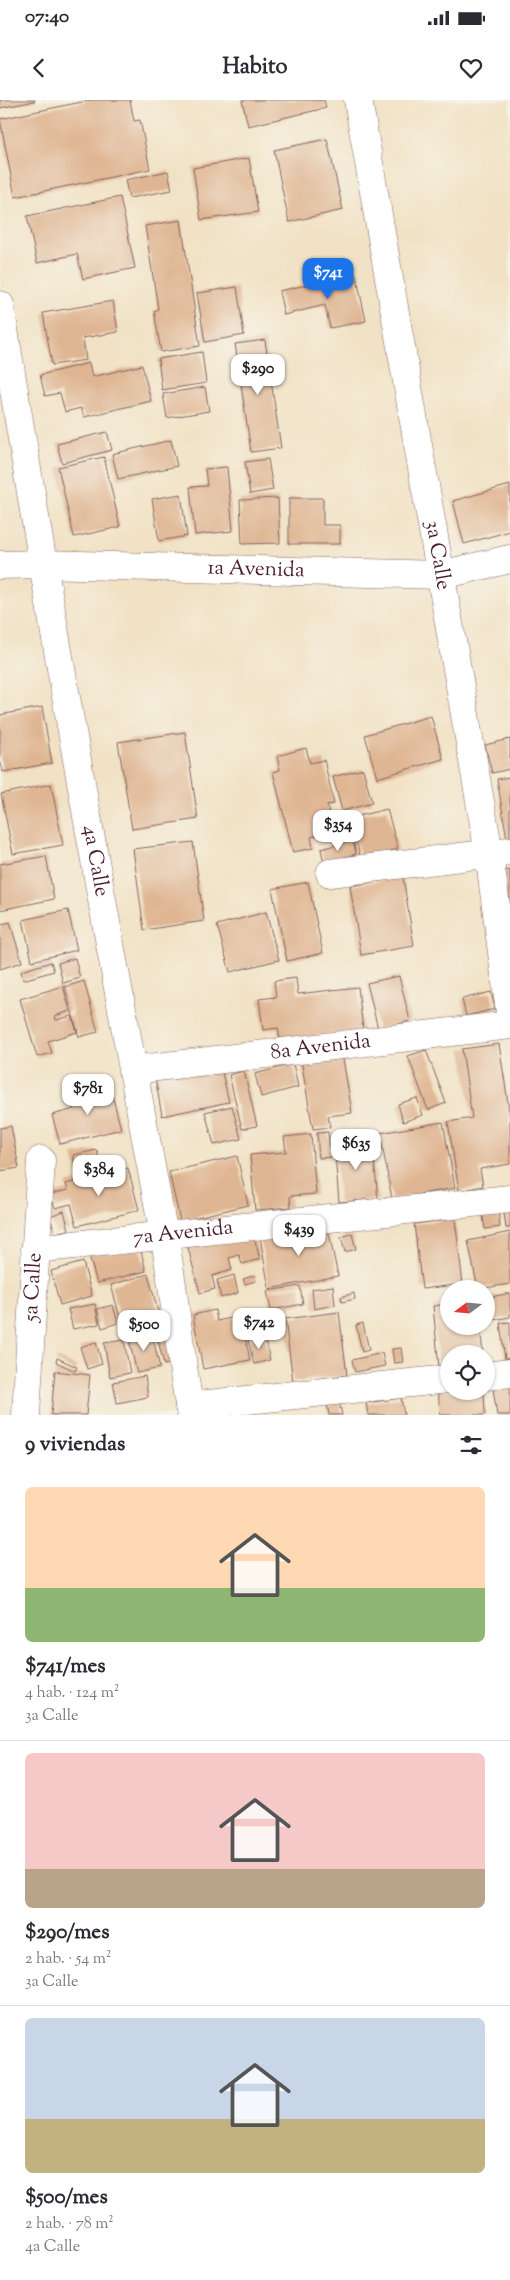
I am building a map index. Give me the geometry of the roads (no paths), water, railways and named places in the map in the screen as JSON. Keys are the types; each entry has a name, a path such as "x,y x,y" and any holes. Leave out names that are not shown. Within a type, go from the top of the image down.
{"street":[{"name":"3a Calle","path":"358,100 441,575 499,852 510,1013"},
{"name":"4a Calle","path":"0,305 42,564 132,1070 164,1235 190,1410"},
{"name":"1a Avenida","path":"0,565 42,564 441,575 510,559"},
{"path":"330,873 499,852"},
{"name":"8a Avenida","path":"132,1070 510,1025"},
{"name":"5a Calle","path":"26,1415 42,1160"},
{"name":"7a Avenida","path":"35,1248 510,1199"},
{"path":"495,1375 510,1373"},
{"path":"190,1410 440,1381"}]}
